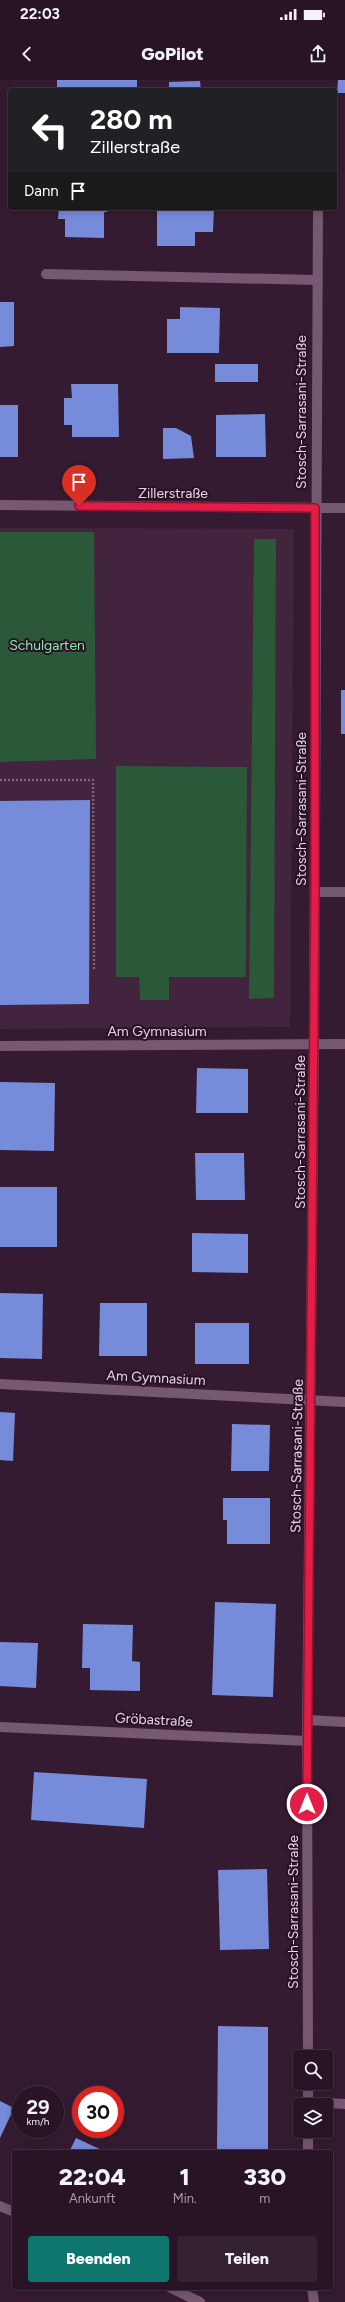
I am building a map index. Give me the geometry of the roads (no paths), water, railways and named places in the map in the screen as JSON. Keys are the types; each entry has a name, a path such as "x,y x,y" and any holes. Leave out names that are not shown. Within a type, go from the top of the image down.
{"street":[{"name":"Stosch-Sarrasani-Straße","path":"308,2050 307,1741 314,1044 316,280 318,210"},
{"path":"46,274 316,280"},
{"name":"Zillerstraße","path":"0,505 345,508"},
{"path":"315,892 345,892"},
{"name":"Am Gymnasium","path":"0,1046 345,1044"},
{"name":"Am Gymnasium","path":"0,1384 345,1402"},
{"path":"308,1720 345,1722"},
{"name":"Gröbastraße","path":"0,1727 307,1741"},
{"path":"333,2104 345,2104"},
{"path":"308,2138 308,2150"},
{"path":"0,2206 12,2211"},
{"path":"175,2290 200,2302"},
{"path":"312,2290 314,2302"}],"park label":[{"name":"Schulgarten","path":"47,645"}]}
